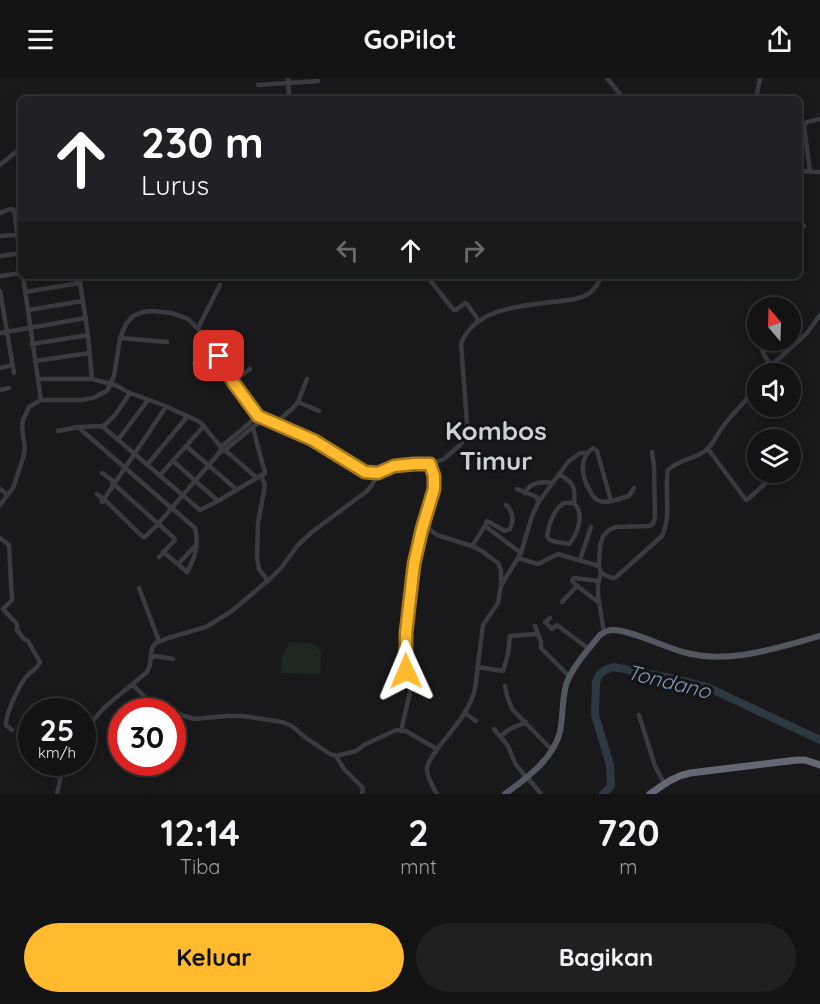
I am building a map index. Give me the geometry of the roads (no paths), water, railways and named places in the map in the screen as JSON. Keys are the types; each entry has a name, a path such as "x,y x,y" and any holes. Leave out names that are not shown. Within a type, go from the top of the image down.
{"highway":[{"path":"650,794 679,775 797,760 820,765"}],"main road":[{"path":"505,794 540,765 552,750 560,732 570,677 604,632 618,631 685,653 717,657 774,649 820,636"}],"street":[{"path":"608,79 617,78"},
{"path":"757,96 760,78"},
{"path":"608,79 622,96"},
{"path":"288,80 289,95"},
{"path":"258,85 288,80 318,81"},
{"path":"810,171 804,124 820,119"},
{"path":"802,149 807,152"},
{"path":"0,165 18,150"},
{"path":"802,171 820,172"},
{"path":"0,213 10,209 14,210 18,241"},
{"path":"0,236 17,235"},
{"path":"0,256 18,253"},
{"path":"0,276 18,274"},
{"path":"23,279 41,400"},
{"path":"80,279 92,379"},
{"path":"429,279 454,310 467,304 477,318 477,322"},
{"path":"0,505 13,488 23,458 25,449 22,427 28,407 41,400 81,400 93,398 107,391 116,366 120,338 126,324 133,316 143,312 172,313 188,319 210,340 233,382 260,417 313,440 365,472 378,473 394,466 430,464 444,459 464,440 467,423 461,344 477,322 497,312 518,306 577,298 596,288 600,279"},
{"path":"25,292 80,283"},
{"path":"198,328 220,285"},
{"path":"0,291 3,332 14,373"},
{"path":"28,310 83,302"},
{"path":"774,363 801,339 820,315"},
{"path":"3,332 86,318"},
{"path":"32,344 88,335"},
{"path":"120,338 167,342"},
{"path":"194,363 217,351"},
{"path":"35,361 90,353"},
{"path":"0,368 13,365"},
{"path":"233,382 250,369"},
{"path":"38,379 92,379 115,385 200,422 222,450 259,477 265,485 258,523 257,558 259,569 268,581"},
{"path":"276,423 298,402 307,379"},
{"path":"0,390 9,388"},
{"path":"58,432 106,424 130,393"},
{"path":"118,440 148,399"},
{"path":"652,453 654,522 649,526 616,527 606,532 600,542 598,566 601,573 612,578 615,578 662,536 668,512 668,470 708,449 722,428 747,400"},
{"path":"298,402 319,411"},
{"path":"102,502 166,407"},
{"path":"147,465 186,417"},
{"path":"240,435 252,428 260,417"},
{"path":"102,502 105,500 144,537 158,524 207,465 260,417"},
{"path":"102,426 200,510 265,472 252,428"},
{"path":"160,475 204,426"},
{"path":"78,427 125,469 129,470 170,509 174,509 195,528 195,555 187,572"},
{"path":"186,446 237,489"},
{"path":"611,501 597,452 593,448 587,453 582,472 591,495 600,501 611,501 629,496 634,488"},
{"path":"708,449 744,500 748,500 766,483"},
{"path":"501,585 522,553 538,503 568,462 580,453 587,453"},
{"path":"173,461 218,501"},
{"path":"401,731 411,688 406,671 406,633 410,592 422,529 434,489 434,476 430,464"},
{"path":"102,473 113,481 114,487 175,539 161,555 187,572"},
{"path":"96,716 147,672 152,648 159,641 206,627 232,610 268,581 312,532 367,491 378,473"},
{"path":"559,474 575,489 574,503 578,507 580,517 571,543 550,540 547,536 548,527 556,509 564,503 574,503"},
{"path":"525,493 531,485 544,481 553,483"},
{"path":"0,489 8,495"},
{"path":"517,489 537,497 538,503"},
{"path":"98,494 102,502"},
{"path":"472,546 487,521 505,531 510,529 513,515 506,505"},
{"path":"425,520 428,528 437,535 472,546 494,559 501,570 498,603 483,625 474,692 465,711 427,765 427,771 437,794"},
{"path":"485,526 522,553"},
{"path":"580,560 591,527"},
{"path":"0,538 9,545 12,573 12,600 3,609 17,624 17,630 28,641 40,662 38,668 26,677 10,707 5,720 6,725 12,730"},
{"path":"178,564 196,544"},
{"path":"518,558 538,564 558,554 598,566"},
{"path":"501,570 508,573"},
{"path":"179,573 187,572"},
{"path":"601,573 598,581 598,602 604,632"},
{"path":"598,581 573,578 572,580 598,602"},
{"path":"562,603 577,586"},
{"path":"140,588 159,641"},
{"path":"550,618 545,622 552,629 557,625 589,649"},
{"path":"535,626 542,648 570,677"},
{"path":"478,667 503,671 510,636 537,634"},
{"path":"151,658 156,656 173,659"},
{"path":"133,685 145,698"},
{"path":"505,686 512,709 552,750"},
{"path":"465,711 476,721"},
{"path":"639,715 655,766 664,783"},
{"path":"186,717 194,719 243,716 282,722 292,726 306,738 336,756 356,751 396,730 406,731 435,748 436,752"},
{"path":"501,736 508,729 526,722"},
{"path":"494,729 510,750 516,765 541,794"},
{"path":"336,756 344,769 363,788 362,794"},
{"path":"57,794 61,776"}],"waterway":[{"name":"Tondano","path":"603,794 611,786 610,765 595,715 596,682 599,675 613,667 707,687 820,740"}],"district":[{"name":"Kombos Timur","path":"496,445"}]}
